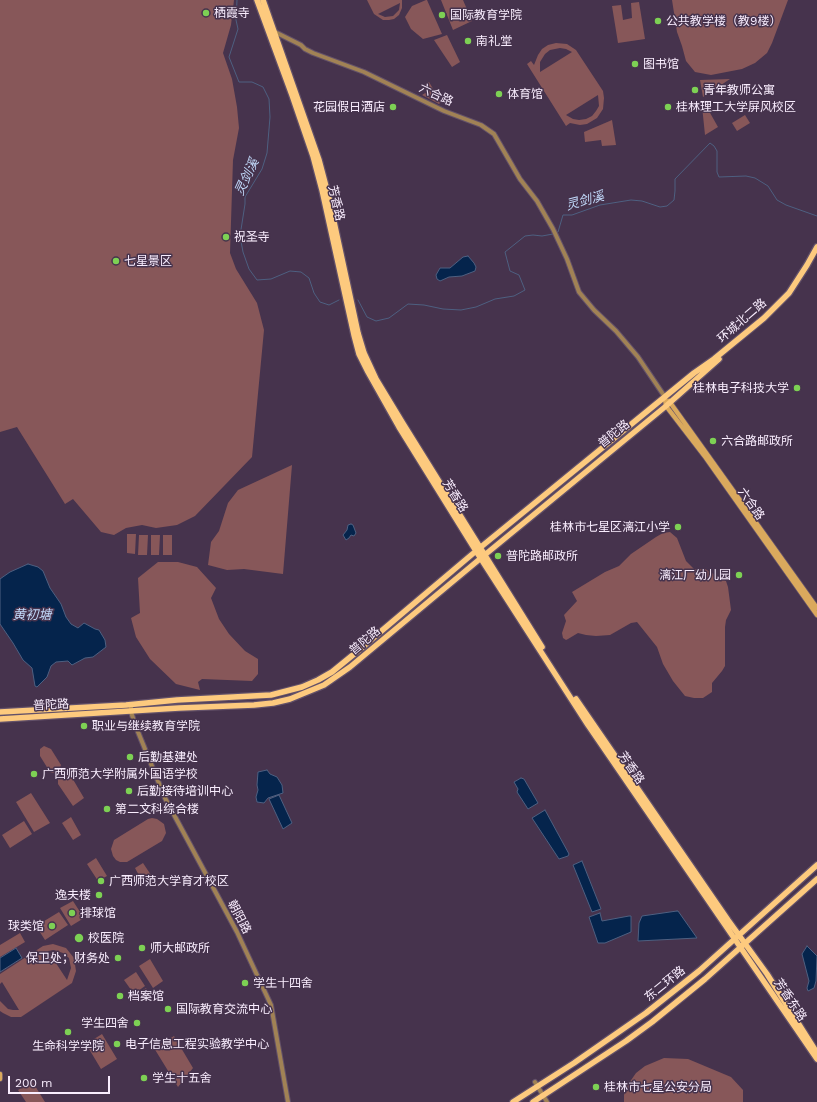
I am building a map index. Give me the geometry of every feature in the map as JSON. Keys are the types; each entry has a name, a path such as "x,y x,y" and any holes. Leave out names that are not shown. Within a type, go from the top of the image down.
{"main road":[{"name":"芳香路","path":"257,0 271,30"},
{"name":"芳香路","path":"262,0 271,30 319,160 328,194 356,327 364,353 376,379 478,550 588,725 745,948"},
{"name":"环城北二路","path":"665,397 700,368 733,344 777,305 799,279 817,247"},
{"name":"环城北二路","path":"670,402 780,307 802,281 817,254"},
{"name":"普陀路","path":"0,712 271,695 302,687 332,672 665,397"},
{"name":"六合路","path":"665,397 817,608"},
{"path":"665,397 666,406"},
{"name":"普陀路","path":"0,719 254,705 272,703 304,694 324,685 350,667 670,402"},
{"name":"六合路","path":"666,406 817,615"},
{"name":"东二环路","path":"513,1102 537,1084 620,1032 646,1013 699,971 817,866"},
{"name":"东二环路","path":"533,1102 544,1096 645,1026 745,948 817,879"},
{"name":"芳香东路","path":"745,948 767,974 817,1052"},
{"name":"芳香东路","path":"745,948 817,1059"},
{"path":"0,1074 0,1079"}],"street":[{"name":"六合路","path":"271,30 301,45 313,53 364,72 444,111 488,129 494,134 520,179 537,200 553,229 567,259 579,292 638,356 665,397"},
{"name":"朝阳路","path":"130,704 131,712 143,744 166,798 236,932 271,1005 288,1102"},
{"path":"537,1084 547,1102"}],"shaded area":[{"name":"七星景区","path":"0,0 234,0 231,25 223,53 232,79 239,128 233,160 230,253 236,269 257,303 264,330 252,457 195,516 177,525 156,528 142,525 126,528 114,535 101,532 73,499 65,504 17,427 0,432"},
{"path":"367,0 402,0 402,8 399,15 394,19 383,20 374,14","holes":["400,3 399,10 393,16 385,17 378,14"]},
{"path":"426,0 442,34 423,39 411,29 405,17 412,6"},
{"path":"441,0 463,0 472,21 453,30"},
{"path":"672,0 788,0 767,53 755,63 742,69 711,75 695,72 686,61 677,32"},
{"path":"639,2 645,39 618,43 612,6 621,5 623,20 632,18 631,3"},
{"path":"447,35 460,62 452,67 434,40"},
{"path":"556,43 567,44 576,50 603,91 603,109 597,118 587,124 580,125 570,123 566,126 527,64 531,61 534,65 542,49 548,45","holes":["560,48 572,52 540,72 540,62 545,54 550,50","598,95 599,106 592,116 579,120 573,119 566,115"]},
{"path":"730,79 703,97 700,80"},
{"path":"429,82 441,102 439,104 422,95 427,92 424,85"},
{"path":"705,104 718,127 705,135 702,106"},
{"path":"745,115 750,123 737,131 732,123"},
{"path":"612,120 616,145 602,146 601,140 585,142 584,132"},
{"path":"292,465 283,574 244,569 227,570 208,565 211,542 219,531 228,503 238,490"},
{"path":"670,532 677,538 686,561 694,569 705,569 726,581 728,587 731,610 726,620 725,627 725,666 712,683 712,692 703,698 685,696 673,681 663,664 657,647 637,622 631,623 610,635 596,636 578,633 566,640 563,638 562,633 566,621 564,615 577,601 572,592 605,572 619,566 631,554 656,537 663,533"},
{"path":"127,534 136,534 135,554 127,553"},
{"path":"139,535 148,535 147,555 138,555"},
{"path":"151,535 160,535 159,555 151,555"},
{"path":"163,535 172,535 172,555 163,555"},
{"path":"158,562 178,562 197,567 216,588 211,598 219,619 229,634 245,651 258,659 258,674 252,681 202,679 198,682 200,690 176,684 150,659 136,637 131,618 140,613 138,578"},
{"path":"44,746 51,749 61,765 60,768 53,773 50,772 40,756 40,749"},
{"path":"63,773 71,776 84,798 73,806 58,784 58,776"},
{"path":"31,793 50,823 34,832 16,802"},
{"path":"71,817 81,835 73,840 62,823"},
{"path":"152,818 157,819 164,824 166,833 162,841 127,862 120,862 116,860 111,849 114,840"},
{"path":"24,821 32,834 10,848 2,835"},
{"path":"96,858 107,876 98,881 87,864"},
{"path":"143,863 151,875 142,881 135,868"},
{"name":"排球馆","path":"73,901 84,918 71,926 60,908"},
{"name":"球类馆","path":"59,912 68,925 45,940 36,926"},
{"path":"20,933 25,942 0,957 0,945"},
{"path":"53,944 66,948 74,958 76,971 72,983 21,1017 11,1017 3,1013 0,1011 0,1001 8,1009 19,1010 2,982 0,984 0,974 43,946","holes":["54,950 63,953 69,958 71,968 67,980 48,951"]},
{"path":"150,959 163,981 153,988 139,966"},
{"path":"136,972 145,986 134,994 124,980"},
{"path":"146,988 150,994 137,1002 133,996"},
{"path":"102,1034 117,1059 101,1069 86,1044"},
{"path":"174,1036 193,1068 178,1087 154,1048"},
{"path":"664,1058 688,1059 731,1077 743,1090 743,1102 624,1102 624,1095 627,1086 636,1073 645,1066"},
{"path":"32,1081 45,1102 26,1102 18,1090"}],"water":[{"path":"468,256 476,267 475,271 462,276 449,277 440,281 437,279 436,275 440,268 450,268 463,257"},
{"path":"348,525 353,525 356,533 354,536 351,535 346,540 343,535 347,530"},
{"name":"黄初塘","path":"28,564 38,567 43,571 50,588 61,604 66,617 71,624 78,628 84,623 99,630 105,640 106,647 93,657 85,658 72,665 68,661 56,662 51,666 47,677 37,687 35,686 32,668 23,660 0,624 0,579 10,572"},
{"path":"267,770 270,774 277,777 282,785 283,793 268,798 264,803 257,802 258,772"},
{"path":"521,778 524,779 538,803 528,809 517,792 518,789 514,782"},
{"path":"279,795 292,823 283,829 269,799"},
{"path":"545,810 569,854 568,856 559,859 532,818"},
{"path":"582,861 601,909 592,912 573,865"},
{"path":"678,911 697,938 638,941 639,923 642,916"},
{"path":"600,913 602,921 631,916 631,932 605,943 598,943 589,917"},
{"path":"807,946 817,956 816,981 814,988 808,991 807,988 809,981 802,954"},
{"path":"16,948 22,958 0,972 0,958"}],"waterway":[{"name":"灵剑溪","path":"237,0 236,20 238,29 229,57 239,82 252,82 263,87 269,99 270,117 267,153 262,169 245,197 240,236 243,252 249,269 257,280 271,279 290,271 301,272 309,278 314,293 320,302 329,305 339,300"},
{"name":"灵剑溪","path":"556,233 558,232 563,215 572,215 600,205 631,200 642,201 660,207 667,206 674,200 675,179 710,143 717,151 717,172 719,177 746,176 755,178 768,186 777,200 786,205 817,216"},
{"name":"灵剑溪","path":"358,300 367,317 376,321 389,318 408,304 461,310 476,307 495,299 514,296 525,290 519,275 510,271 505,252 525,236 542,236 553,234"}],"place":[{"name":"栖霞寺","path":"206,13"},
{"name":"国际教育学院","path":"442,15"},
{"name":"公共教学楼（教9楼）","path":"658,21"},
{"name":"南礼堂","path":"468,41"},
{"name":"图书馆","path":"635,64"},
{"name":"青年教师公寓","path":"695,90"},
{"name":"体育馆","path":"499,94"},
{"name":"花园假日酒店","path":"393,107"},
{"name":"桂林理工大学屏风校区","path":"668,107"},
{"name":"祝圣寺","path":"226,237"},
{"name":"七星景区","path":"116,261"},
{"name":"桂林电子科技大学","path":"797,388"},
{"name":"六合路邮政所","path":"713,441"},
{"name":"桂林市七星区漓江小学","path":"678,527"},
{"name":"普陀路邮政所","path":"498,556"},
{"name":"漓江厂幼儿园","path":"739,575"},
{"name":"职业与继续教育学院","path":"84,726"},
{"name":"后勤基建处","path":"130,757"},
{"name":"广西师范大学附属外国语学校","path":"34,774"},
{"name":"后勤接待培训中心","path":"129,791"},
{"name":"第二文科综合楼","path":"107,809"},
{"name":"广西师范大学育才校区","path":"101,881"},
{"name":"逸夫楼","path":"99,895"},
{"name":"排球馆","path":"72,913"},
{"name":"球类馆","path":"52,926"},
{"name":"校医院","path":"79,938"},
{"name":"师大邮政所","path":"142,948"},
{"name":"保卫处；财务处","path":"118,958"},
{"name":"学生十四舍","path":"245,983"},
{"name":"档案馆","path":"120,996"},
{"name":"国际教育交流中心","path":"168,1009"},
{"name":"学生四舍","path":"137,1023"},
{"name":"生命科学学院","path":"68,1032"},
{"name":"电子信息工程实验教学中心","path":"117,1044"},
{"name":"学生十五舍","path":"144,1078"},
{"name":"桂林市七星公安分局","path":"596,1087"}]}
